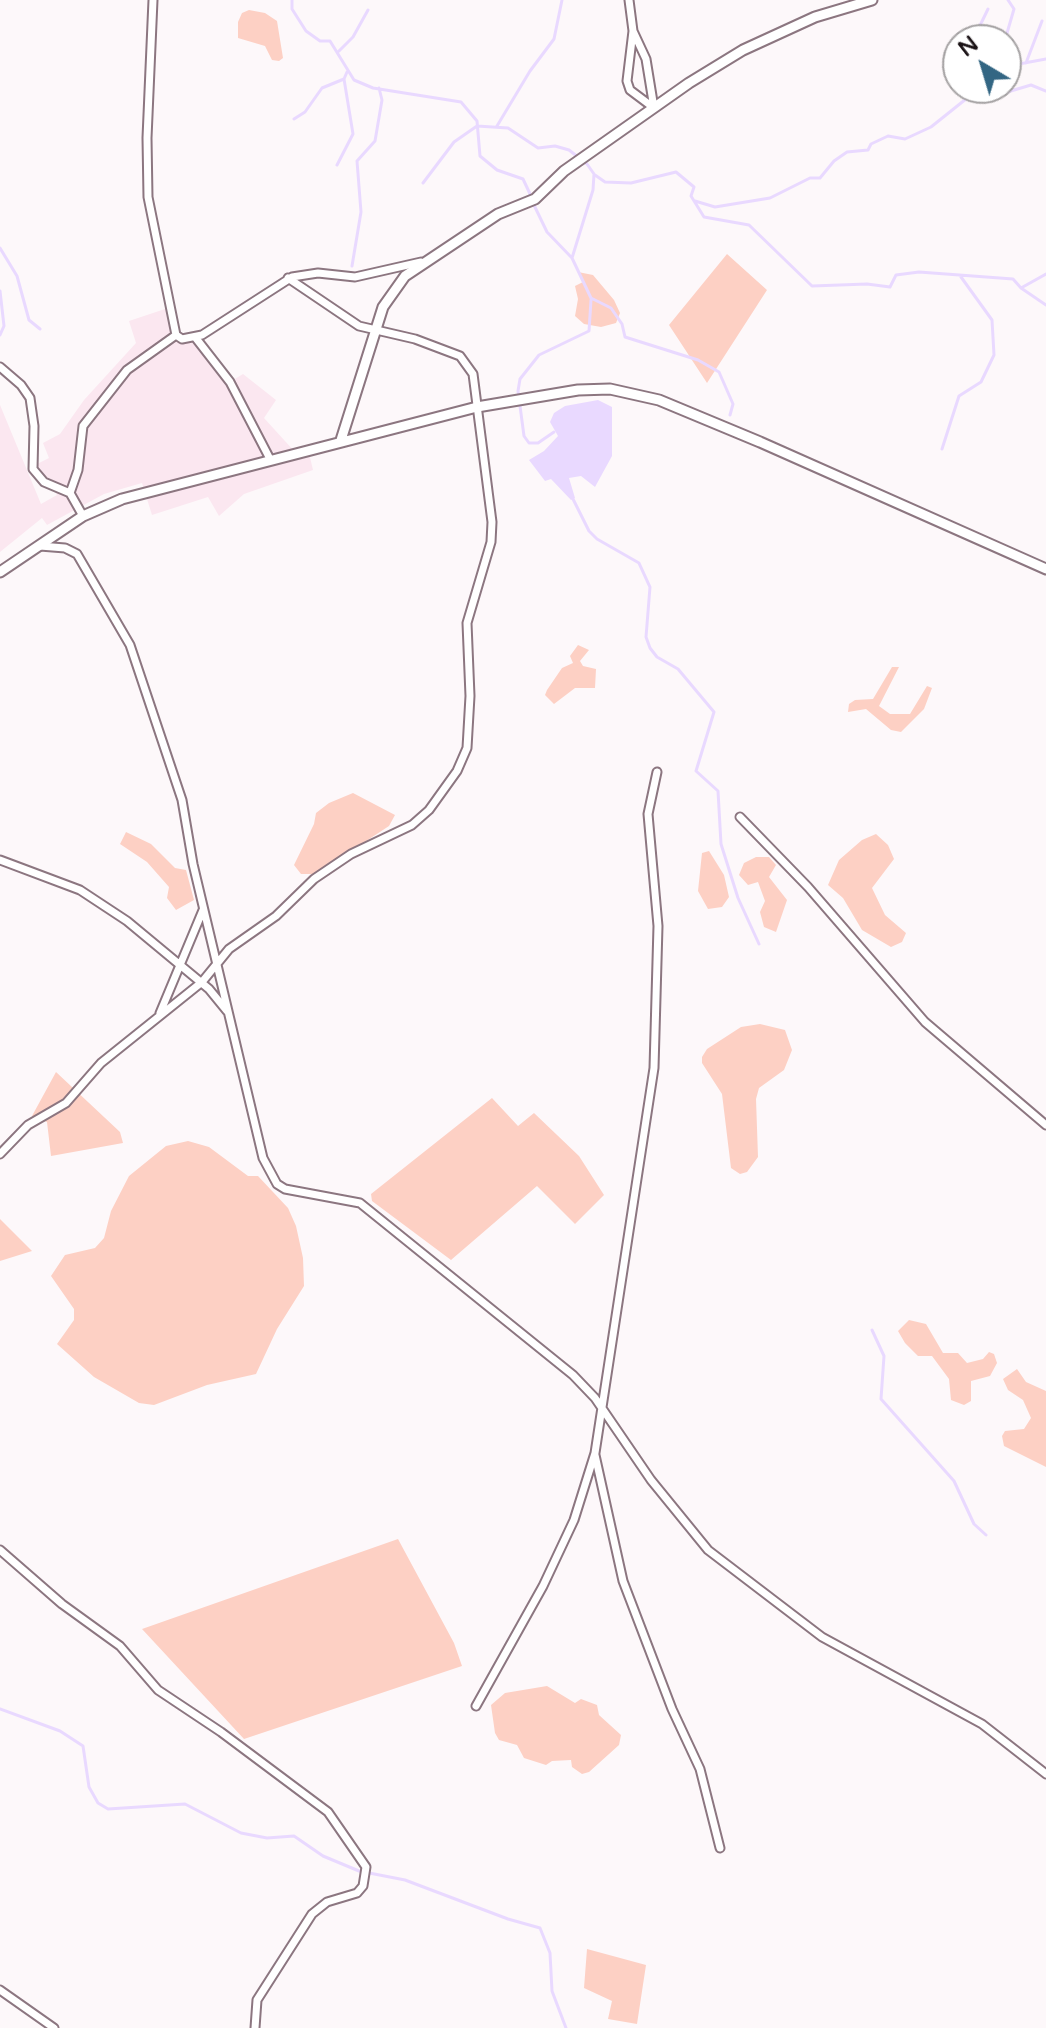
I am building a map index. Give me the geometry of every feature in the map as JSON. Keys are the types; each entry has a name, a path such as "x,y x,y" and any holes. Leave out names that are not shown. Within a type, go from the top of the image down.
{"street":[{"path":"153,0 147,138 148,197 176,335 182,339 195,337 288,278 318,273 355,277 425,261"},
{"path":"629,0 633,31 627,81 630,90 654,108"},
{"path":"341,440 375,330 394,288 425,261 498,214 535,199 564,171 743,50 815,17 872,0"},
{"path":"633,31 646,59 654,108"},
{"path":"0,1154 28,1125 66,1103 101,1063 202,982 216,961 247,934 276,916 314,879 351,854 412,825 429,810 457,771 467,748 467,623 491,542 492,522 477,387 460,356 415,339 359,326 288,278"},
{"path":"70,493 78,470 83,426 127,370 176,335"},
{"path":"195,337 230,382 270,459"},
{"path":"0,367 21,385 30,398 34,426 30,458 33,469 44,482 70,493 83,516"},
{"path":"0,572 83,516 122,499 477,407 578,390 628,391 760,442 1046,569"},
{"path":"35,546 65,548 77,554 130,645 182,800 203,908 263,1158 277,1184 285,1189 360,1203 545,1349 601,1407 651,1480 708,1550 797,1621 982,1724 1046,1774"},
{"path":"476,1706 543,1586 574,1520 595,1453 645,1145 654,1068 658,926 648,814 657,772"},
{"path":"740,817 808,887 925,1022 1046,1125"},
{"path":"0,860 80,890 127,921 202,982 229,1013"},
{"path":"157,1018 203,908"},
{"path":"595,1453 623,1581 672,1709 700,1769 720,1848"},
{"path":"0,1550 62,1604 120,1646 158,1690 221,1732 328,1812 366,1867 363,1886 357,1893 327,1902 312,1914 257,2000 255,2028"},
{"path":"0,1990 41,2022 54,2028"}],"shaded area":[{"path":"249,10 265,13 277,21 283,58 279,61 272,60 265,46 238,38 238,22 242,13"},
{"path":"727,254 767,290 707,383 669,325"},
{"path":"578,272 593,275 614,300 620,313 616,323 601,327 584,324 575,316 578,299 575,286 583,282"},
{"path":"171,307 176,335 195,337 230,382 243,374 276,400 264,418 295,452 308,449 313,470 244,494 219,516 208,497 152,515 142,483 104,494 47,525 42,518 0,552 0,405 41,504 57,495 37,464 49,458 43,443 60,434 84,400 136,343 129,321"},
{"path":"598,400 612,407 612,456 595,487 581,476 569,478 575,498 571,500 551,479 545,481 529,460 544,451 558,436 550,422 554,413 565,406"},
{"path":"578,645 589,650 580,661 583,666 596,669 595,688 575,688 554,704 545,695 547,690 562,668 573,663 570,656"},
{"path":"892,667 899,667 879,706 890,714 910,714 927,686 932,688 924,709 901,732 891,730 866,709 848,712 849,704 855,700 873,699"},
{"path":"353,793 395,815 389,826 316,874 301,874 294,865 314,824 316,813 329,803"},
{"path":"126,832 151,844 175,868 186,870 194,900 176,910 167,898 169,887 147,862 120,844"},
{"path":"876,834 888,845 894,859 872,888 885,915 906,933 902,942 891,947 862,930 843,898 828,885 839,860 862,840"},
{"path":"709,851 724,875 729,897 722,907 708,909 698,891 702,853"},
{"path":"756,857 769,857 776,865 769,877 787,900 776,932 764,927 760,912 765,901 758,882 748,885 739,875 744,863"},
{"path":"760,1024 785,1030 792,1050 784,1070 759,1088 756,1099 758,1157 747,1172 740,1174 731,1168 722,1094 702,1063 702,1057 707,1049 741,1027"},
{"path":"56,1072 120,1132 123,1143 51,1156 47,1122 32,1116"},
{"path":"492,1098 518,1126 534,1113 579,1156 604,1195 575,1224 537,1186 451,1260 372,1201 371,1194"},
{"path":"188,1141 209,1147 248,1176 258,1176 288,1208 296,1226 303,1258 304,1286 277,1329 256,1374 207,1385 154,1405 139,1403 94,1377 57,1344 74,1320 74,1309 51,1276 65,1255 95,1248 104,1238 111,1211 129,1176 166,1146"},
{"path":"0,1219 32,1251 0,1261"},
{"path":"909,1320 926,1324 943,1353 958,1353 967,1363 983,1359 989,1352 994,1354 997,1363 990,1376 971,1381 971,1401 964,1405 951,1400 949,1379 932,1356 918,1356 905,1343 898,1331"},
{"path":"1017,1369 1026,1382 1046,1391 1046,1467 1004,1446 1002,1436 1005,1431 1024,1429 1031,1418 1023,1400 1008,1390 1003,1379"},
{"path":"398,1539 454,1643 462,1666 244,1739 142,1629"},
{"path":"547,1686 575,1703 581,1699 597,1705 599,1715 621,1735 619,1745 589,1772 582,1774 572,1767 571,1760 552,1761 546,1765 524,1758 517,1745 499,1740 495,1733 491,1705 505,1693"},
{"path":"587,1949 646,1965 637,2024 608,2019 612,2001 584,1988"}],"waterway":[{"path":"292,0 292,9 306,31 320,41 330,41 354,80 373,88 461,102 477,121 480,156 497,170 523,179 531,196"},
{"path":"497,126 530,71 554,39 562,0"},
{"path":"1008,0 1014,9 1010,24"},
{"path":"981,24 988,9"},
{"path":"339,51 353,37 368,10"},
{"path":"1026,63 1042,21"},
{"path":"1022,63 1046,59"},
{"path":"337,165 353,134 344,79 347,72"},
{"path":"294,119 305,112 322,88 344,79"},
{"path":"695,201 715,207 770,198 810,178 820,178 834,161 847,152 868,150 871,144 888,136 905,139 931,127 966,99 982,93 994,96 1031,85 1046,91"},
{"path":"352,266 361,212 357,161 375,141 382,100 379,88"},
{"path":"423,183 454,142 477,126 508,128 538,148 555,146 569,150 594,174 593,190 572,258 591,298 611,308 622,324 625,337 698,360 719,372 733,404 730,415"},
{"path":"595,175 605,182 631,183 676,172 694,187 691,196 704,217 749,225 812,286 867,284 890,287 896,275 919,272 1013,279 1021,288 1046,274"},
{"path":"533,203 547,232 572,258"},
{"path":"0,248 17,276 29,320 40,329"},
{"path":"942,449 959,396 981,382 994,355 992,320 961,277"},
{"path":"1021,288 1046,305"},
{"path":"0,291 4,326 0,335"},
{"path":"554,432 538,443 529,443 524,436 518,391 520,379 539,355 589,331 591,300"},
{"path":"573,499 589,531 597,539 639,563 650,587 646,637 650,648 657,657 678,669 714,712 696,771 718,791 721,844 738,898 759,944"},
{"path":"872,1330 884,1356 881,1399 954,1481 974,1524 986,1535"},
{"path":"0,1709 60,1731 83,1746 89,1787 98,1803 108,1809 185,1804 241,1833 267,1838 294,1836 323,1856 359,1871 405,1880 540,1928 550,1953 552,1991 566,2028"}]}
